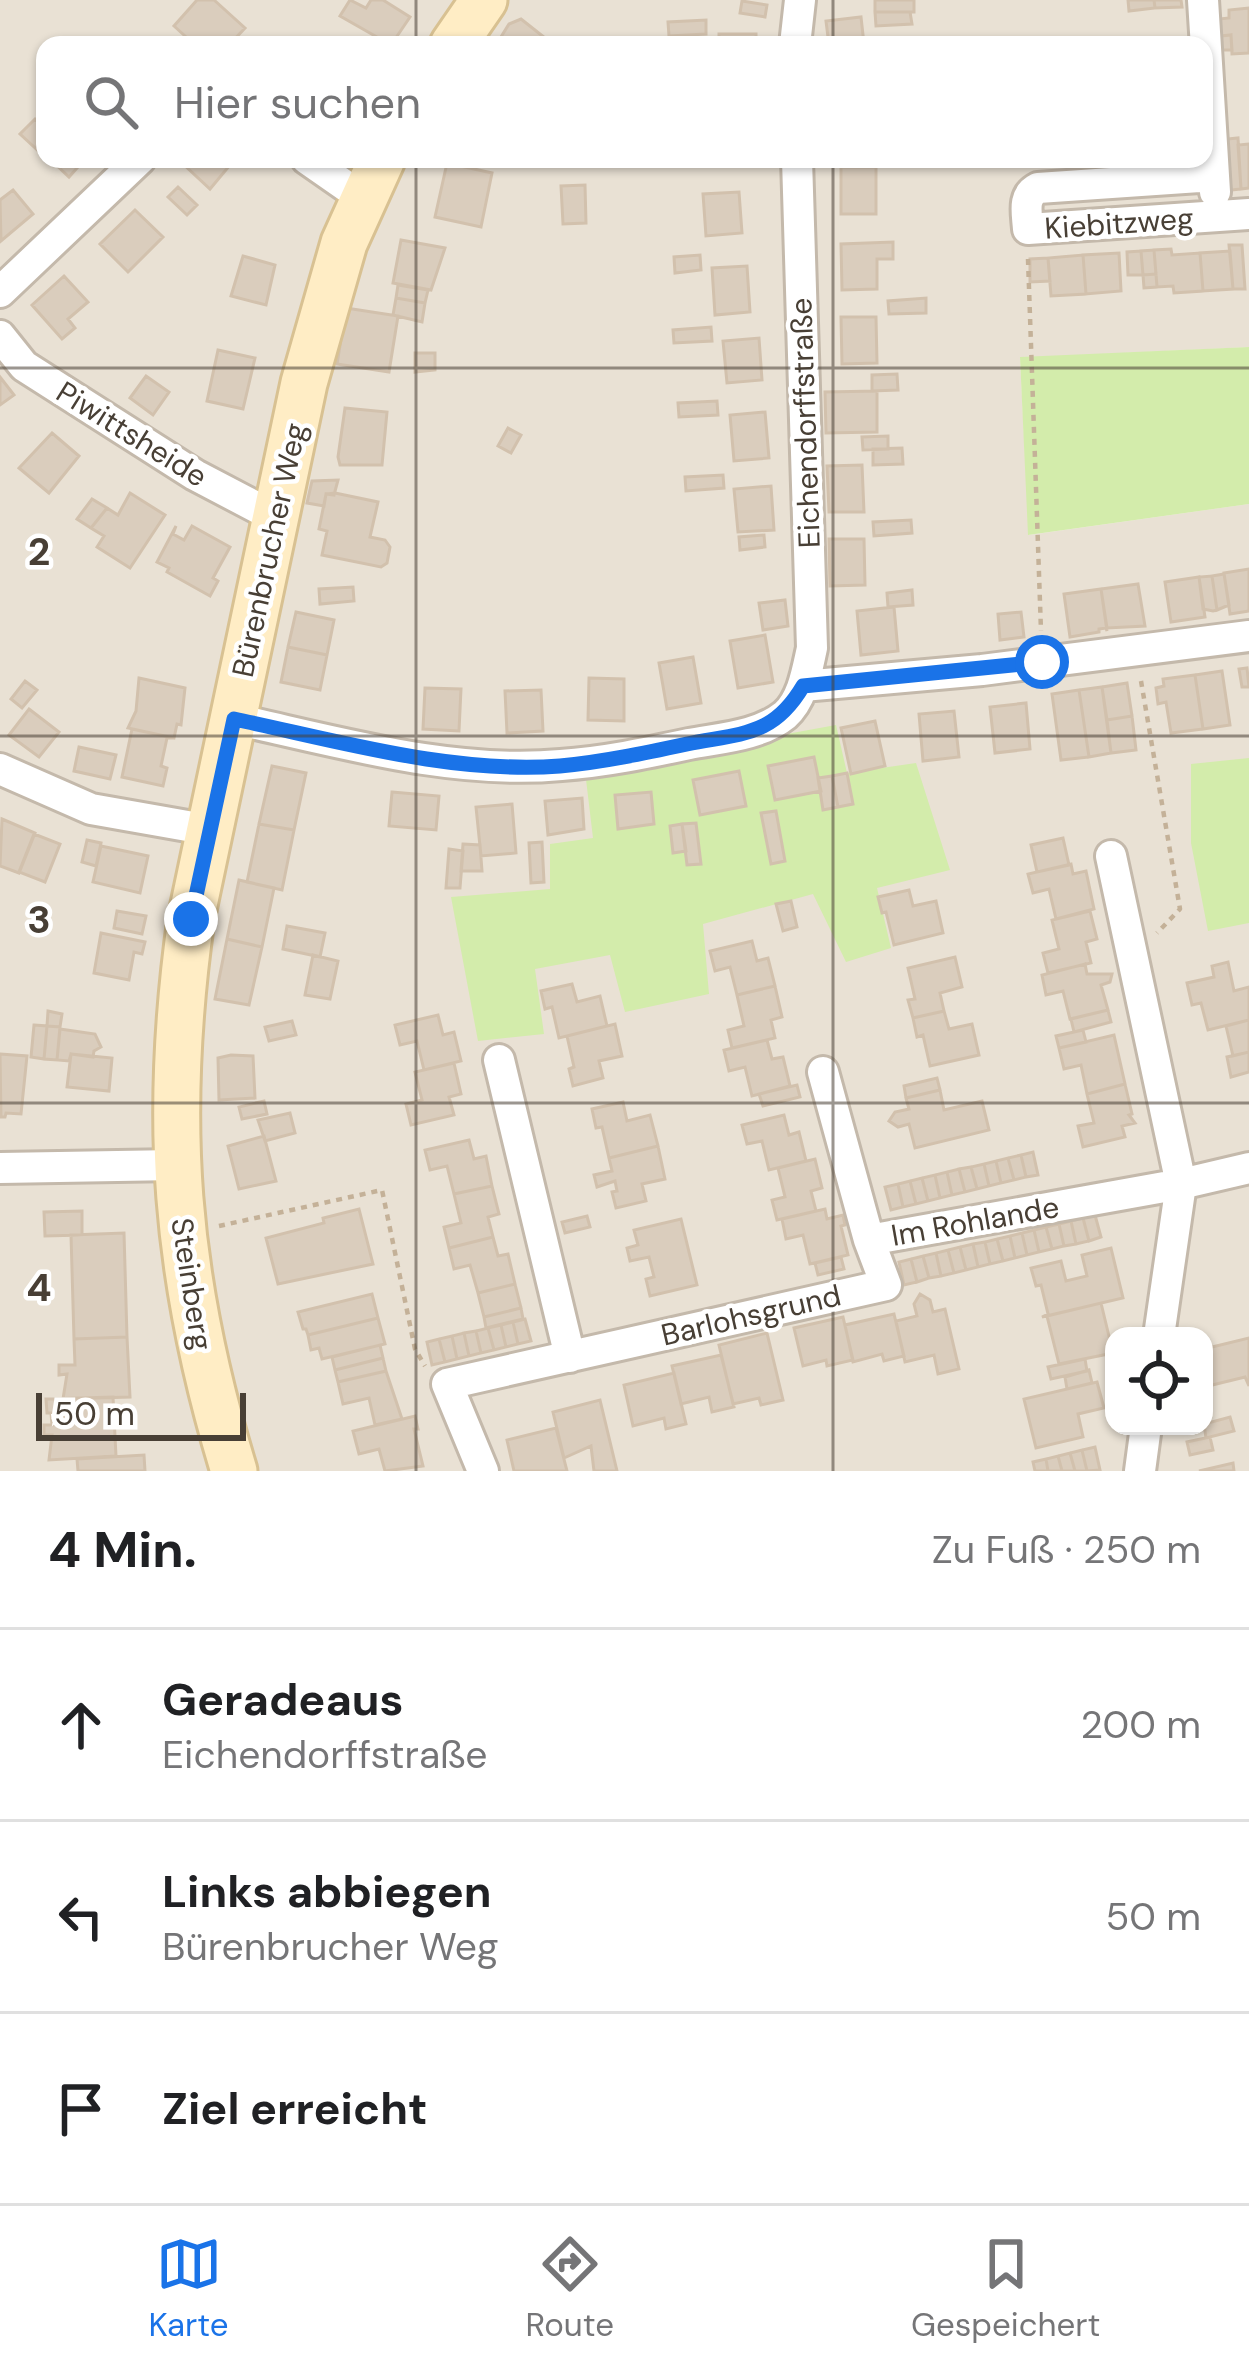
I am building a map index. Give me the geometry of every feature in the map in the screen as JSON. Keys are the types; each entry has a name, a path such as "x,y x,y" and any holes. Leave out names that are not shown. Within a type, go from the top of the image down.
{"street":[{"path":"459,36 484,0"},
{"path":"795,36 800,0"},
{"name":"Kiebitzweg","path":"1203,0 1205,36"},
{"name":"Kiebitzweg","path":"1213,160 1216,216"},
{"path":"0,292 131,168"},
{"path":"336,168 372,179"},
{"name":"Eichendorffstraße","path":"797,168 812,648 803,686"},
{"name":"Kiebitzweg","path":"1214,176 1038,188 1026,202 1028,229 1249,214"},
{"name":"Bürenbrucher Weg","path":"176,1165 175,1076 191,919 327,293 372,179"},
{"name":"Piwittsheide","path":"0,336 24,366 196,475 275,518"},
{"path":"234,719 400,754 481,764 558,766 759,729 787,713 803,686 1249,636"},
{"path":"0,769 91,809 210,830"},
{"path":"1112,856 1181,1184 1160,1327"},
{"path":"499,1060 570,1357"},
{"name":"Im Rohlande","path":"823,1072 869,1240 1249,1168"},
{"path":"0,1168 176,1165"},
{"name":"Steinberg","path":"176,1165 182,1235 204,1363 234,1471"},
{"name":"Barlohsgrund","path":"447,1384 886,1285 869,1240"},
{"path":"447,1384 483,1471"},
{"path":"1140,1471 1145,1435"}],"path":[{"path":"1028,229 1042,662"},
{"path":"1133,957 1180,909 1136,652"},
{"path":"182,1235 382,1190 415,1348 427,1370 447,1384"}],"shaded area":[{"path":"0,0 1249,0 1249,347 1020,358 1029,535 1249,504 1249,1471 0,1471"}],"green space":[{"path":"1249,347 1249,504 1028,535 1020,357"},
{"path":"836,725 847,773 916,763 950,870 877,888 891,948 846,962 813,894 703,924 709,994 625,1012 610,955 535,969 544,1034 478,1041 451,897 550,889 550,844 593,838 585,771"},
{"path":"1249,758 1249,923 1208,931 1191,843 1191,764"}],"building":[{"path":"197,0 214,0 245,28 237,36 185,36 174,26"},
{"path":"350,0 366,8 371,0 383,0 410,17 397,36 375,36 340,16"},
{"path":"875,0 914,0 914,12 875,12"},
{"path":"1128,0 1154,0 1155,8 1129,11"},
{"path":"1154,0 1181,0 1182,7 1155,8"},
{"path":"742,1 767,5 765,17 740,13"},
{"path":"1249,8 1249,53 1232,54 1231,35 1220,36 1219,19 1229,18 1229,10"},
{"path":"875,12 910,12 912,24 876,26"},
{"path":"861,17 863,36 828,36 826,21"},
{"path":"521,19 542,36 502,36 509,24"},
{"path":"706,20 706,34 669,36 668,22"},
{"path":"1231,35 1232,50 1221,50 1220,36"},
{"path":"35,119 36,149 20,134"},
{"path":"1238,138 1241,189 1231,190 1227,139"},
{"path":"1249,144 1249,188 1241,189 1238,145"},
{"path":"187,168 228,168 210,189"},
{"path":"446,168 492,173 481,227 435,217"},
{"path":"841,168 876,168 876,214 841,214"},
{"path":"585,185 586,223 563,224 561,186"},
{"path":"178,187 197,205 187,215 168,197"},
{"path":"13,190 33,214 1,241 0,200"},
{"path":"739,192 742,233 706,236 703,194"},
{"path":"135,210 163,237 128,272 100,244"},
{"path":"401,240 445,248 431,290 393,283"},
{"path":"893,242 893,259 877,259 877,289 842,290 841,244"},
{"path":"1229,245 1242,245 1245,289 1233,289"},
{"path":"1171,249 1172,255 1200,253 1203,291 1174,293 1173,286 1157,287 1154,250"},
{"path":"1154,250 1156,274 1143,275 1141,251"},
{"path":"1141,251 1143,275 1128,275 1127,252"},
{"path":"1230,251 1233,289 1203,291 1200,253"},
{"path":"1119,253 1121,291 1086,294 1083,255"},
{"path":"700,255 701,270 675,273 674,257"},
{"path":"1083,255 1086,294 1051,296 1048,258"},
{"path":"243,256 275,265 266,305 231,296"},
{"path":"1048,258 1050,281 1030,282 1030,259"},
{"path":"747,266 750,312 715,315 712,268"},
{"path":"1156,274 1157,287 1144,288 1143,275"},
{"path":"64,276 88,302 68,319 75,328 62,339 32,305"},
{"path":"398,285 428,290 425,303 396,298"},
{"path":"396,298 425,303 422,322 393,315"},
{"path":"926,298 926,313 889,314 888,301"},
{"path":"346,308 398,316 389,372 337,364"},
{"path":"841,317 876,317 877,363 842,364"},
{"path":"711,327 712,341 674,343 673,330"},
{"path":"759,338 762,380 727,383 723,341"},
{"path":"218,350 255,358 243,409 207,401"},
{"path":"415,353 435,353 435,370 415,372"},
{"path":"897,374 898,390 872,391 872,375"},
{"path":"146,376 169,392 153,415 130,398"},
{"path":"0,377 14,395 0,405"},
{"path":"877,391 877,432 826,433 825,392"},
{"path":"717,401 718,415 679,417 678,403"},
{"path":"345,408 387,412 382,465 340,465"},
{"path":"765,412 769,458 734,461 730,415"},
{"path":"508,428 521,435 511,453 498,446"},
{"path":"52,433 79,456 49,493 19,468"},
{"path":"888,436 888,449 863,450 862,437"},
{"path":"902,448 903,464 873,465 873,449"},
{"path":"862,465 864,512 829,512 827,466"},
{"path":"723,475 724,488 686,491 685,477"},
{"path":"338,480 334,495 326,494 324,506 307,503 312,481"},
{"path":"771,486 774,530 738,532 734,489"},
{"path":"130,493 165,515 130,568 97,547 104,536 91,528 107,508 118,515"},
{"path":"326,494 378,502 370,537 385,540 390,547 387,563 381,567 322,555 327,531 319,529"},
{"path":"92,499 107,508 91,528 77,519"},
{"path":"911,520 912,533 874,536 873,522"},
{"path":"176,526 173,534 184,540 192,526 230,547 213,578 218,581 210,596 157,562"},
{"path":"764,535 765,547 740,550 739,537"},
{"path":"829,539 864,539 865,585 830,586"},
{"path":"1249,569 1249,611 1230,614 1224,573"},
{"path":"1224,574 1229,605 1217,610 1212,576"},
{"path":"1212,576 1217,610 1213,611 1203,609 1199,577"},
{"path":"1199,577 1205,617 1171,622 1165,582"},
{"path":"1138,584 1145,626 1107,628 1101,589"},
{"path":"353,587 354,601 320,604 319,589"},
{"path":"1101,589 1107,631 1070,637 1064,594"},
{"path":"912,590 913,605 888,607 887,593"},
{"path":"785,600 788,626 763,630 759,603"},
{"path":"894,607 898,651 861,655 857,611"},
{"path":"296,612 334,620 327,655 288,647"},
{"path":"1021,612 1024,637 1000,640 998,614"},
{"path":"765,635 773,682 738,688 730,641"},
{"path":"288,647 327,655 320,690 281,682"},
{"path":"693,657 701,703 667,709 659,663"},
{"path":"1247,668 1249,687 1242,687 1239,669"},
{"path":"1222,671 1230,725 1203,729 1195,675"},
{"path":"1195,675 1203,729 1171,733 1166,702 1158,704 1156,688 1164,686 1163,679"},
{"path":"139,678 185,688 181,725 177,724 174,738 128,728 136,711"},
{"path":"589,678 624,679 624,721 588,720"},
{"path":"25,681 37,690 22,708 11,699"},
{"path":"1127,683 1132,716 1107,720 1102,687"},
{"path":"1102,687 1111,753 1089,757 1079,690"},
{"path":"425,688 461,689 459,731 423,729"},
{"path":"541,690 543,731 507,733 505,691"},
{"path":"1079,690 1089,757 1061,760 1052,694"},
{"path":"1026,703 1030,749 995,753 990,707"},
{"path":"29,709 59,732 39,757 9,735"},
{"path":"954,711 959,757 923,761 919,714"},
{"path":"1132,716 1136,750 1111,753 1107,720"},
{"path":"875,721 885,766 851,774 841,728"},
{"path":"132,729 174,738 167,738 161,766 167,768 163,786 122,777"},
{"path":"79,747 116,755 110,779 74,771"},
{"path":"814,757 821,791 775,800 768,766"},
{"path":"272,766 306,773 294,830 259,824"},
{"path":"739,771 746,806 700,815 693,780"},
{"path":"847,773 853,804 838,807 832,776"},
{"path":"832,776 838,807 823,810 818,778"},
{"path":"392,792 439,796 436,830 389,826"},
{"path":"651,792 654,824 618,829 615,795"},
{"path":"582,798 584,829 548,835 545,801"},
{"path":"512,804 516,853 481,856 476,807"},
{"path":"776,811 785,861 771,864 761,813"},
{"path":"2,819 35,833 19,873 0,866"},
{"path":"696,823 701,864 687,865 682,824"},
{"path":"259,824 294,830 282,890 247,882"},
{"path":"682,824 686,851 673,853 670,826"},
{"path":"34,834 60,844 45,882 19,872"},
{"path":"1063,838 1069,865 1037,872 1031,845"},
{"path":"87,840 101,843 96,866 82,862"},
{"path":"542,842 544,882 531,883 529,843"},
{"path":"463,844 480,845 482,871 461,871"},
{"path":"101,846 148,856 140,893 93,882"},
{"path":"449,849 463,851 460,888 446,888"},
{"path":"1071,864 1073,874 1086,871 1094,909 1056,919 1049,889 1033,893 1028,874"},
{"path":"239,880 274,888 262,947 227,939"},
{"path":"909,890 913,906 936,901 943,933 894,945 878,897"},
{"path":"791,901 797,927 783,931 776,904"},
{"path":"117,911 146,916 142,934 114,928"},
{"path":"1090,911 1097,939 1086,942 1091,963 1048,973 1043,953 1059,949 1052,920"},
{"path":"287,926 325,933 320,957 283,949"},
{"path":"101,933 145,942 142,954 134,952 129,980 94,973"},
{"path":"227,939 262,947 249,1005 215,999"},
{"path":"752,941 757,961 768,958 775,986 737,995 730,967 715,971 710,951"},
{"path":"313,955 338,961 330,999 305,995"},
{"path":"955,957 962,987 940,993 944,1011 913,1018 908,1000 915,999 908,968"},
{"path":"1228,962 1234,991 1249,987 1249,1020 1208,1030 1201,1003 1192,1005 1187,983 1214,977 1212,966"},
{"path":"1085,964 1087,974 1112,974 1110,982 1101,985 1108,1010 1070,1019 1063,991 1046,995 1042,975"},
{"path":"572,984 577,1002 600,996 607,1026 559,1038 552,1007 545,1009 541,991"},
{"path":"775,986 782,1017 771,1020 775,1038 732,1048 728,1030 744,1026 737,995"},
{"path":"1108,1010 1111,1022 1074,1032 1071,1019"},
{"path":"48,1011 62,1014 60,1027 47,1026"},
{"path":"944,1011 949,1029 972,1024 979,1055 930,1066 923,1035 917,1037 913,1018"},
{"path":"438,1015 443,1035 454,1032 461,1061 424,1070 417,1041 400,1045 395,1025"},
{"path":"1249,1020 1249,1052 1233,1056 1226,1026"},
{"path":"292,1021 296,1035 269,1041 265,1027"},
{"path":"615,1024 622,1056 599,1061 603,1078 573,1086 567,1036"},
{"path":"34,1025 47,1026 44,1059 31,1057"},
{"path":"47,1026 60,1027 57,1060 44,1059"},
{"path":"60,1029 95,1034 101,1047 93,1057 71,1054 69,1061 57,1060"},
{"path":"1083,1030 1086,1042 1059,1048 1056,1036"},
{"path":"1114,1035 1125,1084 1087,1094 1081,1065 1064,1069 1059,1048"},
{"path":"767,1040 772,1059 783,1057 790,1086 752,1096 745,1067 729,1071 724,1050"},
{"path":"1249,1052 1249,1072 1231,1077 1227,1057"},
{"path":"0,1054 27,1056 21,1114 1,1117"},
{"path":"71,1054 112,1058 109,1091 67,1087"},
{"path":"253,1056 255,1098 219,1100 218,1058"},
{"path":"454,1063 461,1094 449,1097 454,1115 411,1125 406,1104 422,1100 415,1072"},
{"path":"937,1078 940,1090 906,1098 904,1086"},
{"path":"1125,1084 1129,1115 1135,1123 1122,1126 1125,1137 1083,1147 1078,1126 1094,1123 1087,1094"},
{"path":"797,1085 800,1097 763,1106 759,1094"},
{"path":"940,1090 944,1110 982,1101 989,1130 915,1148 909,1124 898,1127 889,1121 895,1112 909,1109 906,1098"},
{"path":"264,1101 267,1114 242,1119 239,1107"},
{"path":"623,1102 627,1121 650,1115 658,1146 609,1158 592,1109"},
{"path":"290,1113 295,1133 265,1141 258,1120"},
{"path":"784,1115 789,1135 799,1132 806,1161 769,1170 762,1141 747,1144 742,1125"},
{"path":"264,1136 276,1181 239,1189 228,1146"},
{"path":"469,1140 474,1159 486,1156 492,1186 454,1194 447,1166 430,1170 425,1150"},
{"path":"658,1146 665,1179 642,1184 646,1201 616,1208 615,1181 597,1187 594,1175 612,1171 609,1158"},
{"path":"1033,1152 1038,1175 1026,1177 1021,1155"},
{"path":"1021,1155 1026,1177 1014,1180 1008,1158"},
{"path":"1008,1158 1014,1180 1001,1183 996,1161"},
{"path":"815,1159 822,1188 811,1191 816,1211 777,1220 772,1200 785,1197 778,1168"},
{"path":"996,1161 1001,1183 989,1186 984,1164"},
{"path":"984,1164 989,1186 977,1189 971,1167"},
{"path":"971,1167 977,1189 965,1192 959,1169"},
{"path":"959,1169 965,1192 952,1195 947,1172"},
{"path":"947,1172 952,1195 940,1198 935,1175"},
{"path":"935,1175 940,1198 928,1201 922,1178"},
{"path":"922,1178 928,1201 916,1204 910,1181"},
{"path":"910,1181 916,1204 903,1207 898,1184"},
{"path":"898,1184 903,1207 891,1210 885,1187"},
{"path":"492,1186 499,1214 488,1217 493,1237 449,1248 444,1227 461,1223 454,1194"},
{"path":"359,1209 373,1264 278,1284 266,1238"},
{"path":"825,1209 827,1219 843,1215 848,1255 810,1264 803,1235 786,1239 782,1219"},
{"path":"82,1211 82,1235 45,1236 44,1212"},
{"path":"1095,1215 1101,1237 1089,1241 1083,1218"},
{"path":"587,1216 590,1227 565,1233 562,1222"},
{"path":"1083,1218 1089,1241 1076,1244 1071,1221"},
{"path":"681,1219 697,1285 650,1296 646,1279 654,1277 649,1257 630,1261 627,1248 638,1245 634,1230"},
{"path":"1071,1221 1076,1244 1064,1246 1059,1224"},
{"path":"1059,1224 1064,1246 1052,1249 1046,1227"},
{"path":"1046,1227 1052,1249 1039,1252 1034,1230"},
{"path":"1034,1230 1039,1252 1027,1255 1022,1233"},
{"path":"124,1233 127,1337 74,1339 71,1235"},
{"path":"1022,1233 1027,1255 1015,1258 1010,1236"},
{"path":"1010,1236 1015,1258 1003,1261 997,1239"},
{"path":"493,1237 498,1256 508,1254 515,1284 478,1293 470,1265 454,1269 449,1248"},
{"path":"997,1239 1003,1261 990,1264 985,1242"},
{"path":"985,1242 990,1264 978,1267 973,1244"},
{"path":"973,1244 978,1267 966,1270 960,1247"},
{"path":"960,1247 966,1270 954,1273 948,1250"},
{"path":"1111,1248 1123,1298 1042,1317 1048,1314 1031,1268 1061,1261 1066,1281 1087,1276 1082,1255"},
{"path":"948,1250 954,1273 941,1276 936,1253"},
{"path":"936,1253 941,1276 929,1278 923,1256"},
{"path":"923,1256 929,1278 917,1282 911,1259"},
{"path":"841,1257 844,1269 818,1275 815,1263"},
{"path":"911,1259 917,1282 904,1285 899,1262"},
{"path":"515,1284 521,1308 484,1317 478,1293"},
{"path":"372,1294 378,1318 308,1335 303,1329 298,1312"},
{"path":"920,1294 930,1300 933,1312 945,1309 959,1369 938,1374 934,1355 905,1362 896,1321 917,1316 914,1304"},
{"path":"1101,1303 1107,1327 1105,1355 1059,1364 1047,1316"},
{"path":"521,1308 523,1319 486,1328 484,1317"},
{"path":"894,1314 904,1356 884,1361 882,1354 853,1362 845,1325"},
{"path":"843,1317 853,1360 803,1366 794,1328"},
{"path":"378,1318 385,1344 322,1359 319,1348 311,1350 308,1335"},
{"path":"525,1319 531,1341 518,1344 513,1322"},
{"path":"513,1322 518,1344 506,1347 501,1325"},
{"path":"501,1325 506,1347 494,1350 488,1328"},
{"path":"488,1328 494,1350 481,1353 476,1331"},
{"path":"476,1331 481,1353 469,1356 464,1333"},
{"path":"464,1333 469,1356 457,1359 452,1336"},
{"path":"767,1333 783,1400 761,1405 759,1398 733,1404 719,1345"},
{"path":"452,1336 457,1359 445,1362 439,1339"},
{"path":"127,1337 130,1397 63,1399 67,1374 59,1375 59,1365 75,1365 74,1339"},
{"path":"1249,1338 1249,1386 1245,1377 1213,1385 1213,1347"},
{"path":"439,1339 445,1362 432,1365 427,1342"},
{"path":"380,1345 383,1358 335,1370 332,1357"},
{"path":"721,1355 734,1407 712,1412 709,1397 681,1404 672,1366"},
{"path":"383,1358 386,1371 338,1382 335,1370"},
{"path":"1085,1359 1087,1371 1051,1379 1048,1367"},
{"path":"1089,1370 1092,1383 1067,1389 1065,1377"},
{"path":"386,1371 402,1419 375,1425 369,1398 343,1404 338,1382"},
{"path":"674,1373 686,1424 666,1429 664,1418 633,1426 624,1385"},
{"path":"1097,1382 1104,1408 1078,1414 1083,1437 1036,1448 1024,1399"},
{"path":"113,1397 116,1456 49,1460 52,1435 44,1435 44,1425 52,1425 46,1399"},
{"path":"600,1400 617,1471 594,1471 591,1446 564,1458 553,1412"},
{"path":"415,1416 423,1466 385,1471 379,1449 359,1454 353,1431"},
{"path":"1230,1417 1234,1431 1206,1438 1213,1435 1213,1422"},
{"path":"556,1428 567,1471 514,1471 507,1440"},
{"path":"1210,1437 1213,1450 1190,1455 1187,1442"},
{"path":"1095,1447 1100,1470 1087,1471 1082,1450"},
{"path":"1082,1450 1087,1471 1075,1471 1070,1453"},
{"path":"1070,1453 1075,1471 1062,1471 1058,1456"},
{"path":"144,1455 145,1471 78,1471 77,1459"},
{"path":"1058,1456 1062,1471 1048,1471 1046,1459"},
{"path":"1046,1459 1048,1471 1035,1471 1033,1462"},
{"path":"1233,1463 1234,1471 1199,1471"}],"route":[{"path":"191,919 234,719 400,754 481,764 558,766 759,729 787,713 803,686 1042,662"}]}
